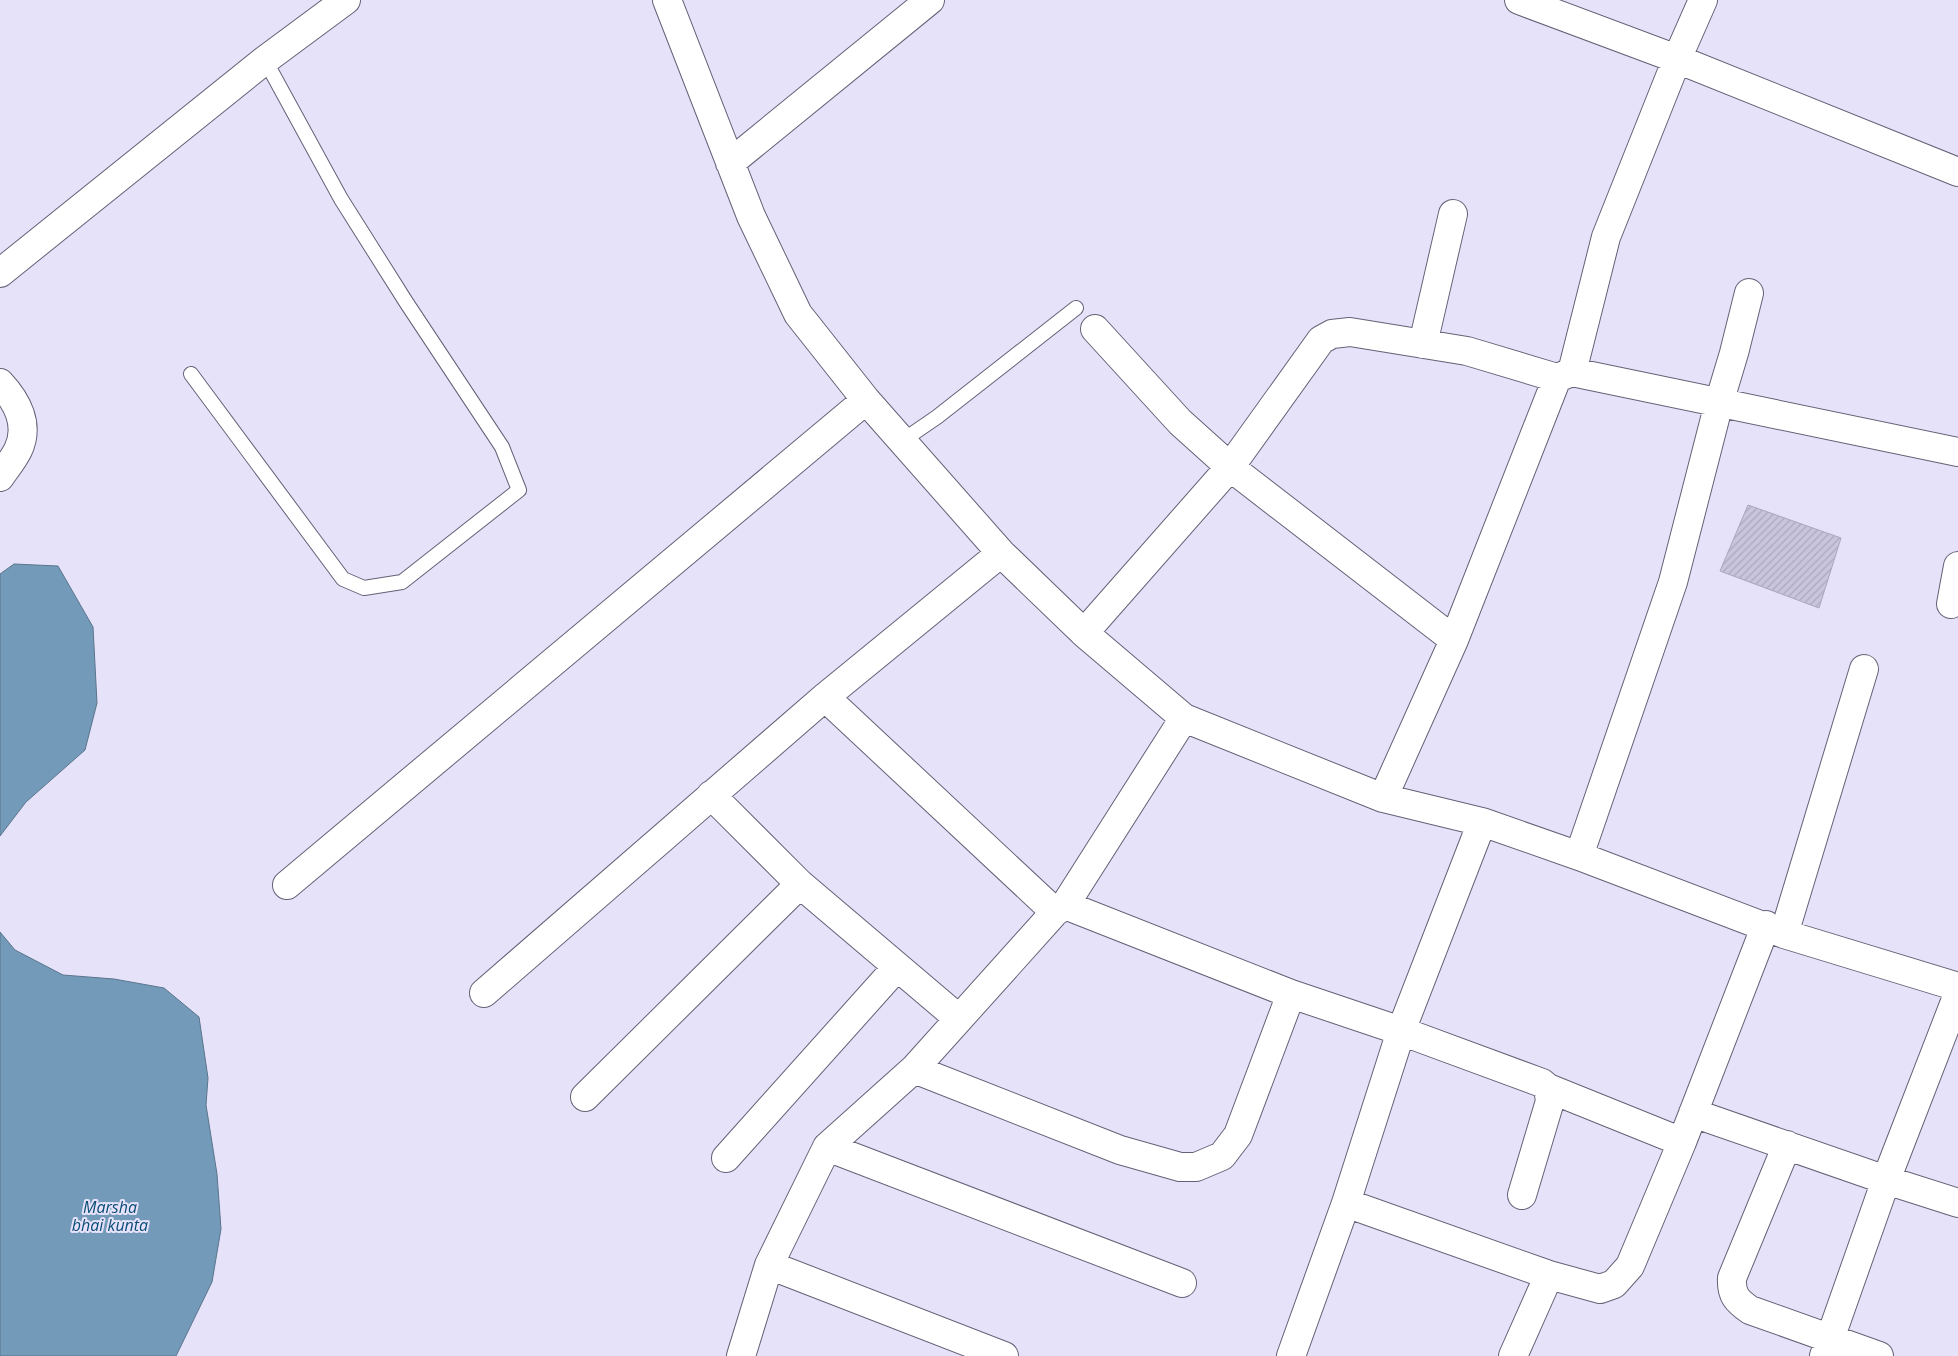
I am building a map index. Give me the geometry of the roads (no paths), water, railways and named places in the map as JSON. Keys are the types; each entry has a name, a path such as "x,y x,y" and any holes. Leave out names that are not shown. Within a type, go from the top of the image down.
{"street":[{"path":"0,273 265,60 346,0"},
{"path":"667,0 751,216 798,314 866,400 1001,553 1084,633 1184,718 1383,798 1482,822 1775,929 1958,986"},
{"path":"730,163 930,0"},
{"path":"1519,0 1677,59 1958,172"},
{"path":"1383,798 1454,640 1564,375 1606,236 1677,59 1703,0"},
{"path":"1423,344 1453,214"},
{"path":"1579,856 1674,582 1718,403 1734,353 1749,293"},
{"path":"1095,329 1180,422 1230,467 1454,640"},
{"path":"1084,633 1230,467 1321,340 1332,334 1350,332 1467,351 1564,375 1718,403 1958,452"},
{"path":"0,383 19,408 23,431 18,450 0,477"},
{"path":"287,885 866,400"},
{"path":"484,993 825,697 1001,553"},
{"path":"1951,604 1958,566"},
{"path":"1346,1203 1549,1276 1600,1289 1614,1284 1630,1266 1693,1113 1775,929 1864,669"},
{"path":"825,697 1060,909 1291,994 1401,1031 1542,1083 1548,1088 1682,1142"},
{"path":"741,1356 769,1264 827,1147 914,1069 1060,909 1184,718"},
{"path":"711,795 800,884 959,1019"},
{"path":"1291,1356 1346,1203 1401,1031 1482,822"},
{"path":"585,1098 800,884"},
{"path":"726,1158 897,966"},
{"path":"914,1069 1120,1150 1180,1167 1196,1167 1222,1156 1238,1135 1291,994"},
{"path":"1826,1347 1886,1180 1958,994"},
{"path":"1522,1195 1550,1101 1548,1088"},
{"path":"1693,1113 1958,1203"},
{"path":"1786,1145 1732,1278 1731,1290 1737,1301 1750,1310 1826,1347 1879,1356"},
{"path":"827,1147 1182,1283"},
{"path":"769,1264 1004,1356"},
{"path":"1513,1356 1549,1276"}],"lane":[{"path":"191,374 343,579 364,588 402,582 519,490 502,447 346,207 265,60"},
{"path":"902,441 937,417 1076,308"}],"water":[{"path":"14,564 58,566 93,627 97,703 85,750 26,802 0,836 0,574"},
{"name":"Marsha bhai kunta","path":"0,932 15,950 63,975 114,979 164,988 199,1017 208,1078 206,1105 217,1174 221,1229 212,1282 176,1356 0,1356"}]}
